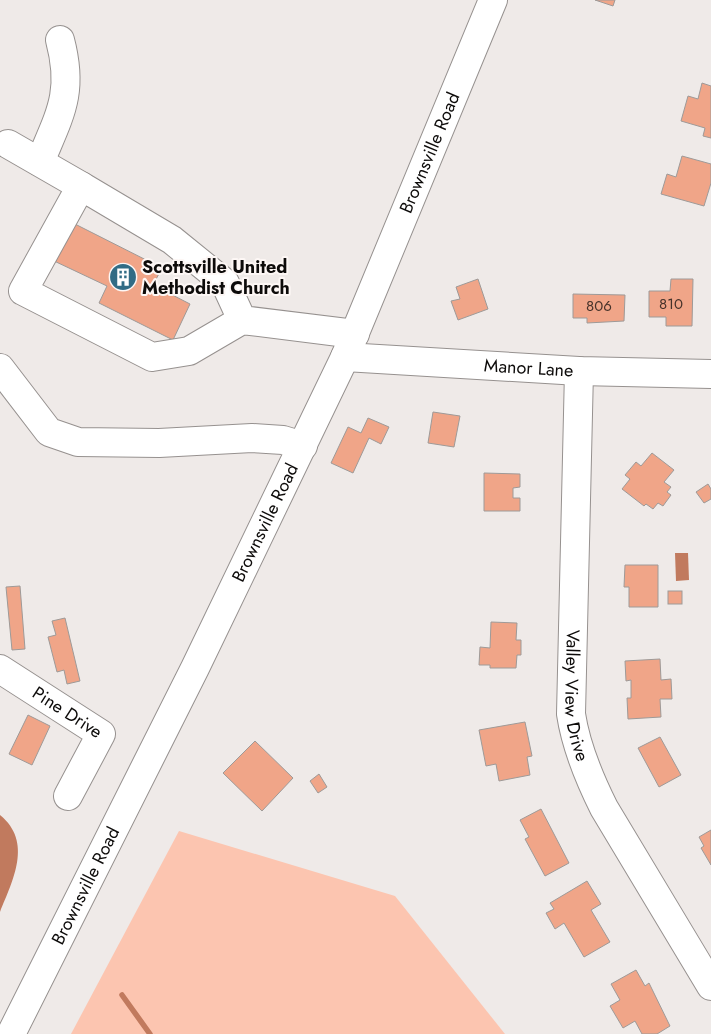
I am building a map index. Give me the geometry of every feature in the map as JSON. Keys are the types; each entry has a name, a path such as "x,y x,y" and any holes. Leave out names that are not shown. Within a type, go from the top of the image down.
{"street":[{"name":"Brownsville Road","path":"11,1034 195,668 350,346 493,0"},
{"path":"40,162 62,111 67,82 60,40"},
{"path":"8,144 40,162 81,186 172,240 225,283 242,320 189,351 152,357 23,291 81,186"},
{"name":"Manor Lane","path":"242,320 350,346 579,371 711,374"},
{"path":"0,368 48,432 78,442 159,443 252,438 283,440 303,446"},
{"name":"Valley View Drive","path":"579,371 572,714 575,736 590,781 604,808 711,986"},
{"name":"Pine Drive","path":"0,669 101,734 68,796"}],"shaded area":[{"path":"675,553 688,553 689,580 676,581"},
{"path":"0,815 10,826 16,837 18,849 14,874 0,912"},
{"path":"179,831 395,896 505,1034 71,1034"}],"building":[{"path":"595,0 615,0 613,6"},
{"path":"702,83 711,86 711,138 703,136 705,128 681,121 688,96 698,99"},
{"path":"682,156 711,164 711,183 704,206 661,194 667,174 676,177"},
{"name":"Scottsville United Methodist Church","path":"71,222 162,268 153,285 190,304 173,340 99,303 107,286 52,260"},
{"path":"478,279 488,309 458,320 451,301 460,299 456,287"},
{"path":"671,279 693,279 692,326 666,326 666,317 649,317 649,291 670,291"},
{"path":"573,294 625,295 624,321 587,323 587,318 573,318"},
{"path":"433,412 460,416 454,447 428,443"},
{"path":"368,418 389,427 381,444 369,438 353,473 331,463 348,427 361,433"},
{"path":"652,453 674,470 664,482 671,487 667,492 671,495 663,506 658,503 653,509 646,504 644,506 622,489 630,479 625,475 636,462 641,466"},
{"path":"484,473 520,474 520,487 513,488 513,498 520,498 520,511 484,511"},
{"path":"708,484 711,489 711,499 704,503 696,492"},
{"path":"625,565 658,565 658,607 629,607 629,587 624,587"},
{"path":"20,586 25,649 12,650 6,587"},
{"path":"668,591 682,591 682,604 668,604"},
{"path":"65,618 80,681 67,684 64,670 57,672 48,637 56,635 52,621"},
{"path":"491,622 517,623 516,640 521,640 521,655 517,655 516,668 490,668 490,665 479,665 480,647 490,648"},
{"path":"660,659 661,680 671,679 672,699 660,699 661,717 628,719 627,698 631,698 631,680 626,681 625,661"},
{"path":"28,715 50,726 32,765 9,754"},
{"path":"525,722 532,756 527,757 530,775 499,781 496,764 486,766 479,730"},
{"path":"660,737 681,775 659,787 638,748"},
{"path":"255,741 293,778 262,811 223,773"},
{"path":"319,774 327,787 318,793 310,781"},
{"path":"541,809 569,863 545,876 525,839 529,837 520,820"},
{"path":"711,830 711,865 701,848 704,846 699,837"},
{"path":"587,881 601,904 591,910 610,942 584,957 564,923 555,929 546,913 554,909 550,903"},
{"path":"636,970 645,986 649,983 670,1026 657,1034 642,1034 635,1021 623,1028 610,1006 620,1000 611,984"}],"waterway":[{"path":"122,995 150,1034"}],"place":[{"name":"Scottsville United Methodist Church","path":"123,277"}]}
